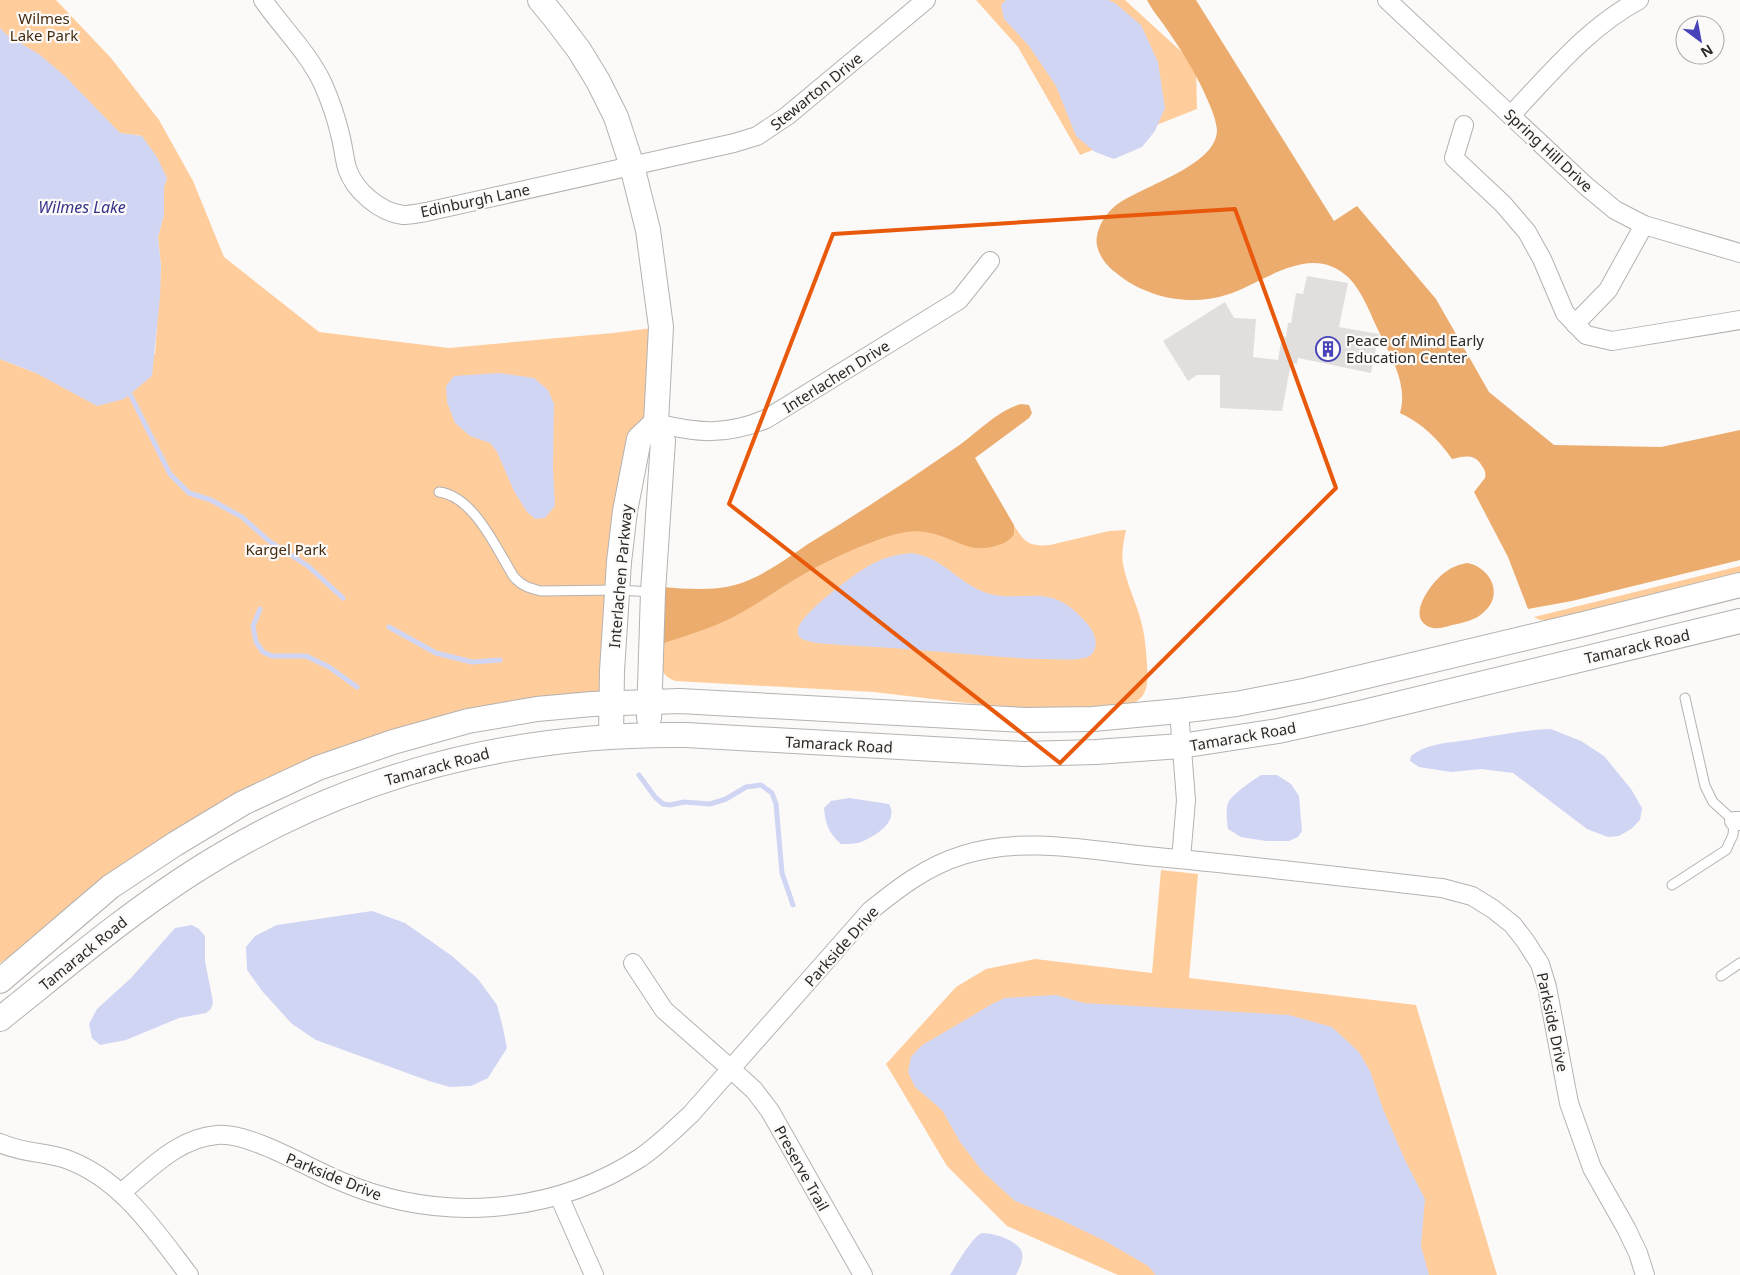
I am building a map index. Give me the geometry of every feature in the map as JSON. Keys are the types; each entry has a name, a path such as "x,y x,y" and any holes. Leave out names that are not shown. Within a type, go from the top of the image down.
{"street":[{"name":"Edinburgh Lane","path":"264,0 303,50 324,86 340,132 348,169 357,185 368,198 383,209 403,215 426,212 632,166"},
{"path":"540,0 579,50 598,81 616,117 632,166 648,230 661,327 656,424 663,441 653,592 649,735"},
{"name":"Stewarton Drive","path":"632,166 757,136 787,116 926,0"},
{"name":"Spring Hill Drive","path":"1387,0 1593,192 1615,210 1644,225 1740,253"},
{"path":"1512,115 1576,46 1605,21 1639,0"},
{"path":"1464,125 1454,158 1503,204 1526,232 1542,260 1565,313 1586,335 1612,341 1740,320"},
{"path":"1575,324 1608,290 1644,225"},
{"name":"Interlachen Drive","path":"656,424 688,431 722,431 747,427 766,419 959,300 990,261"},
{"name":"Interlachen Parkway","path":"611,736 617,590 624,511 639,439 656,424"},
{"name":"Tamarack Road","path":"0,981 110,887 211,822 276,787 318,768 393,742 468,722 537,709 612,702 715,702 1025,720 1093,719 1179,711 1236,704 1318,688 1740,585"},
{"name":"Tamarack Road","path":"0,1019 132,914 226,852 292,817 363,787 399,775 472,756 540,744 611,736 649,735 686,735 1023,754 1181,746 1246,737 1352,715 1740,621"},
{"path":"1179,711 1186,800 1181,859"},
{"name":"Parkside Drive","path":"121,1192 180,1146 197,1138 219,1135 239,1137 260,1144 368,1193 408,1203 478,1209 515,1206 559,1196 610,1175 640,1157 667,1137 691,1114 870,912 910,880 964,854 1022,844 1181,859 1442,888 1472,896 1493,909 1513,925 1540,964 1547,987 1569,1103 1592,1168 1626,1228 1638,1253 1645,1275"},
{"path":"633,963 664,1010 731,1069"},
{"name":"Preserve Trail","path":"731,1069 754,1090 770,1111 863,1275"},
{"path":"0,1143 67,1159 83,1166 121,1192 140,1212 189,1275"},
{"path":"559,1196 594,1275"}],"lane":[{"path":"439,492 453,497 473,512 514,577 520,584 528,588 541,591 617,590 653,592"},
{"path":"1672,885 1726,850 1734,835 1737,821 1713,802 1705,786 1685,698"},
{"path":"1721,976 1740,964"}],"highlighted area":[{"path":"1235,209 1336,488 1060,763 729,504 833,234"}],"green space":[{"name":"Kargel Park","path":"0,0 56,0 111,58 159,120 193,181 224,257 319,332 449,348 661,327 656,423 639,439 611,677 592,704 318,768 84,909 0,963 0,359 36,373 155,354 161,267 158,237 164,215 164,187 167,178 142,136 120,133 40,55 6,35 0,28"},
{"path":"976,0 1125,0 1196,65 1197,109 1080,155 1018,47"},
{"path":"952,459 1015,528 1014,525 1021,536 1032,544 1050,545 1109,531 1126,530 1122,560 1142,624 1147,657 1147,685 1143,696 1139,700 1125,706 1008,708 874,692 676,681 665,675 661,666 659,642"},
{"path":"1740,566 1740,573 1548,620 1540,620 1534,617"},
{"path":"1161,870 1198,874 1189,978 1416,1005 1497,1275 1118,1275 1007,1226 947,1166 886,1064 956,987 986,969 1035,959 1152,973"}],"shaded area":[{"path":"1147,0 1196,0 1334,221 1357,206 1436,299 1489,392 1554,445 1661,447 1740,430 1740,560 1572,601 1528,609 1508,557 1474,492 1485,478 1484,469 1473,457 1465,456 1452,459 1429,433 1416,422 1400,413 1402,392 1398,372 1363,297 1349,278 1334,268 1319,263 1303,264 1288,268 1226,295 1197,300 1182,300 1139,288 1111,269 1104,261 1097,246 1099,228 1105,217 1125,199 1174,175 1204,155 1214,143 1217,130 1215,119 1204,91 1178,45"},
{"path":"1021,404 1029,405 1032,413 1029,418 975,458 1014,525 1014,534 1008,540 995,546 977,548 926,532 913,531 896,534 856,548 830,560 734,617 658,645 663,587 708,589 735,585 754,578 902,484 958,446 996,416"},
{"path":"1468,563 1483,570 1492,583 1494,590 1490,605 1481,615 1465,622 1438,628 1424,624 1420,617 1420,610 1422,601 1427,593 1444,573 1459,565"}],"water":[{"path":"1006,0 1108,0 1115,3 1141,25 1158,62 1165,108 1155,131 1142,147 1114,159 1095,152 1076,136 1056,86 1029,46 1004,19 1001,5"},
{"name":"Wilmes Lake","path":"0,28 7,35 40,55 65,76 120,133 142,136 157,157 167,178 164,187 164,215 158,237 161,267 160,297 152,376 124,399 97,406 36,373 0,359"},
{"path":"499,373 534,378 548,390 554,404 553,468 555,506 545,518 535,519 527,512 514,491 497,452 490,443 470,436 455,423 447,402 446,386 454,376"},
{"path":"912,553 933,560 965,582 984,592 1010,596 1044,596 1068,605 1085,621 1093,632 1096,643 1094,651 1088,657 1065,660 996,657 816,643 799,637 798,630 809,613 844,583 879,561 892,556"},
{"path":"1551,729 1581,741 1604,756 1631,789 1642,808 1640,820 1631,829 1619,836 1608,837 1587,829 1513,773 1481,769 1451,772 1419,767 1410,761 1411,756 1418,751 1449,742"},
{"path":"1261,775 1277,775 1291,784 1299,796 1302,831 1298,837 1289,841 1266,841 1241,837 1228,829 1227,811 1229,801 1239,790"},
{"path":"849,798 889,804 891,817 883,828 871,837 858,843 841,844 828,828 824,808 831,801"},
{"path":"372,911 405,923 452,956 478,979 497,1005 507,1048 488,1078 471,1086 450,1087 316,1040 292,1024 262,991 247,970 246,947 255,936 277,925"},
{"path":"192,925 205,936 205,961 213,1002 211,1009 206,1013 179,1018 126,1040 100,1045 92,1038 89,1024 97,1009 131,978 175,928"},
{"path":"1056,995 1084,1003 1289,1015 1332,1027 1359,1052 1370,1071 1383,1109 1405,1160 1425,1199 1421,1246 1429,1275 1156,1275 1148,1266 1105,1241 1057,1218 1015,1201 983,1172 960,1142 942,1110 915,1087 908,1072 911,1057 921,1046 992,1004 1005,998"},
{"path":"982,1233 1005,1238 1020,1248 1022,1259 1016,1275 950,1275 960,1258 978,1235"}],"building":[{"name":"Peace of Mind Early Education Center","path":"1307,276 1348,283 1339,327 1379,334 1371,373 1298,358 1297,364 1291,363 1282,411 1220,408 1220,375 1197,375 1188,381 1163,341 1225,302 1234,318 1256,319 1253,357 1278,360 1282,336 1286,337 1288,323 1291,323 1296,293 1303,294"}],"waterway":[{"path":"130,394 170,474 189,493 211,500 242,517 269,541 308,566 343,598"},
{"path":"260,609 253,626 256,642 263,652 272,656 306,656 329,667 357,687"},
{"path":"389,627 436,653 472,662 500,660"},
{"path":"639,775 655,797 663,804 670,805 684,802 710,804 726,799 746,787 761,785 772,793 776,804 782,873 793,905"}],"place":[{"name":"Peace of Mind Early Education Center","path":"1328,349"}],"park label":[{"name":"Wilmes Lake Park","path":"44,26"}]}
